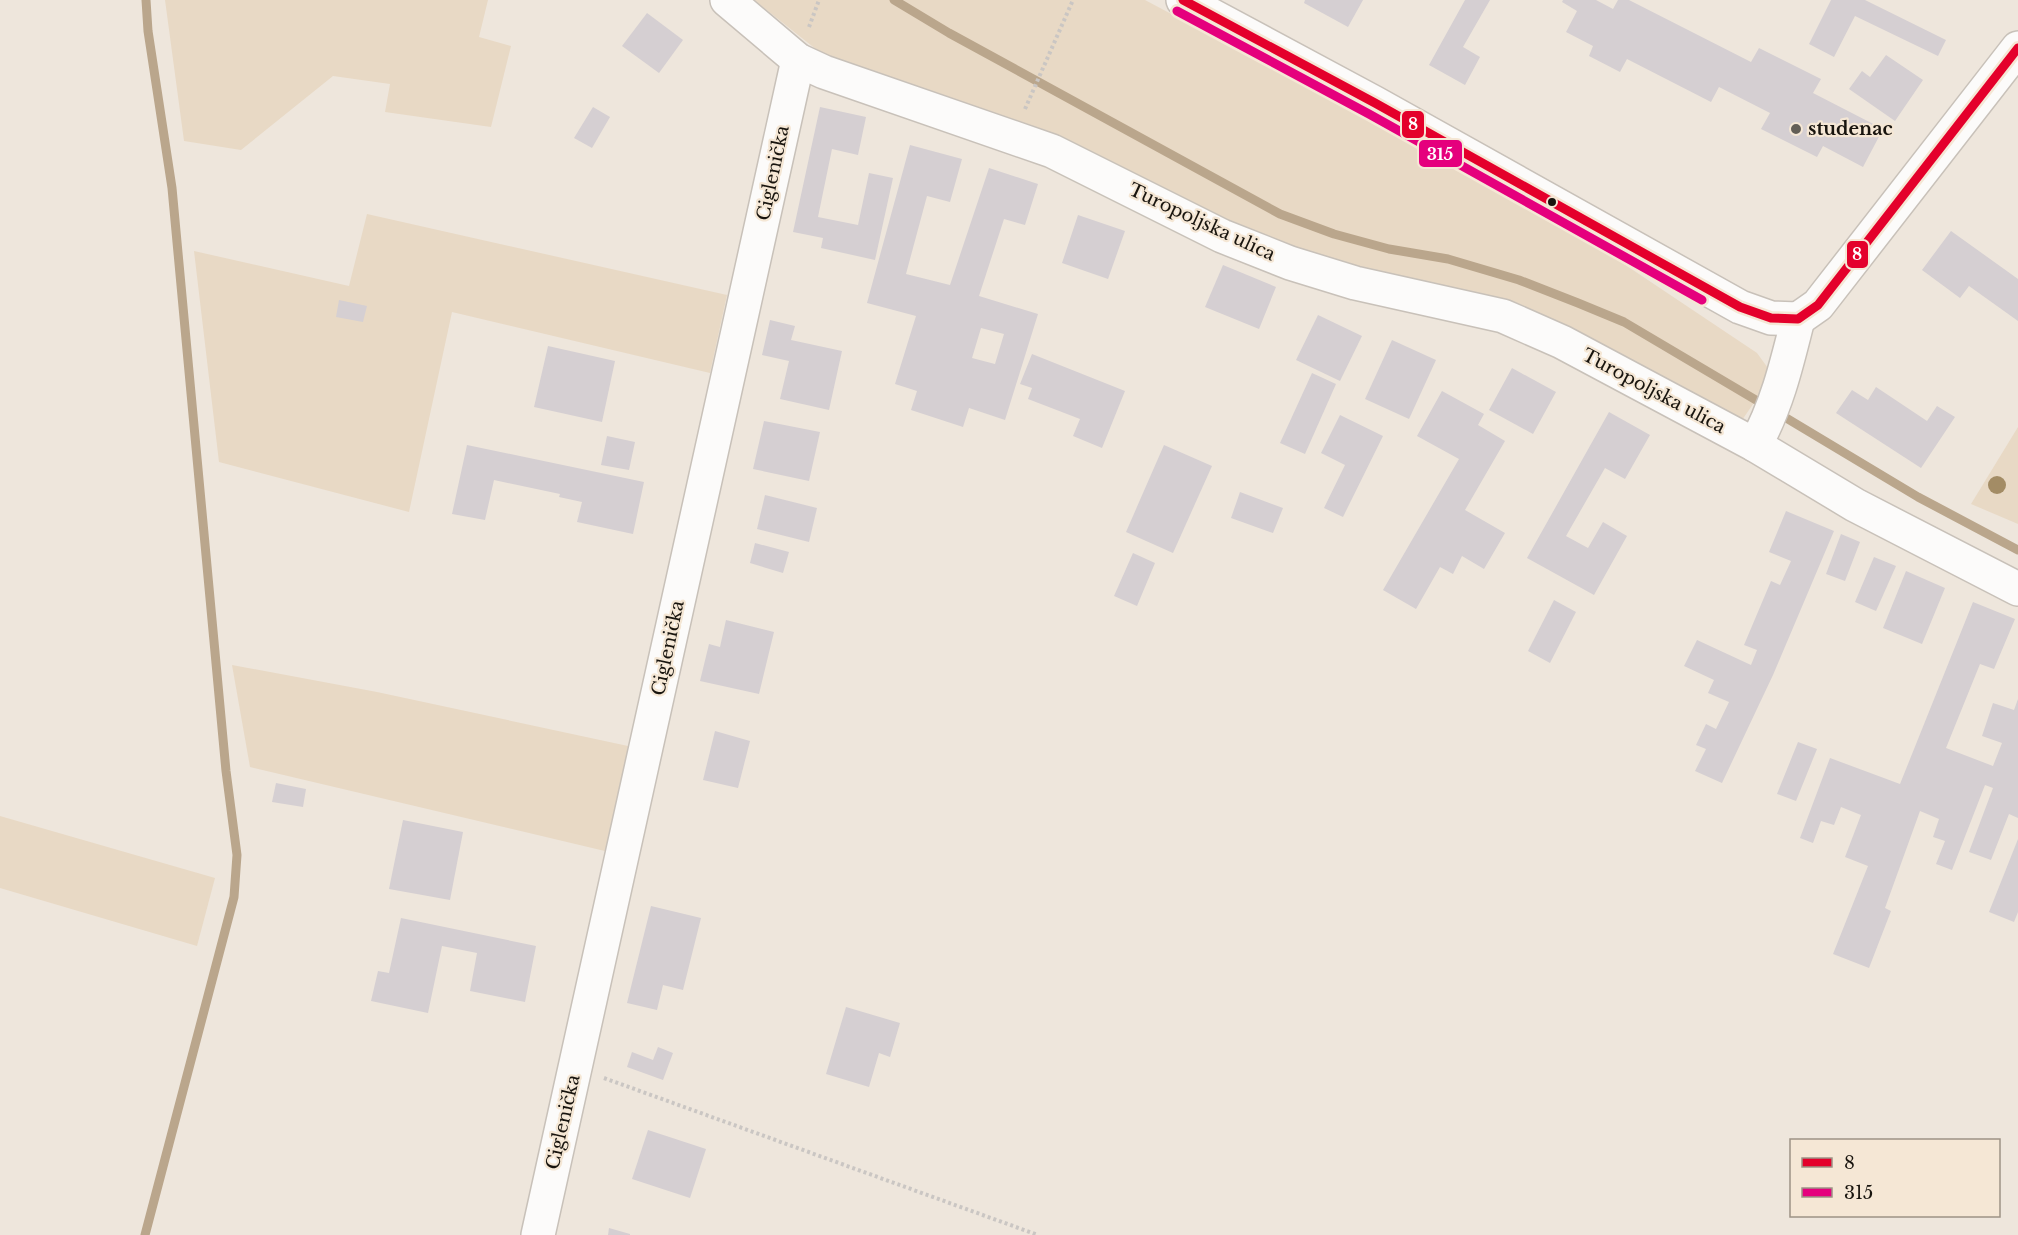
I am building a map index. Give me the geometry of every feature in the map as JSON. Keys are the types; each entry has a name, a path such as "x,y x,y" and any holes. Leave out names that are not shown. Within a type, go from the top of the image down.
{"street":[{"name":"Turopoljska ulica","path":"727,0 798,60 824,72 1052,151 1222,236 1290,263 1355,283 1503,316 1562,342 1760,436 1855,505 2018,589"},
{"path":"1183,0 1365,98 1740,308 1771,318 1798,319 1818,305 2018,48"},
{"name":"Ciglenička","path":"538,1235 798,60"},
{"path":"1760,436 1782,385 1798,319"}],"path":[{"path":"1031,94 1073,0"},
{"path":"575,1068 1038,1235"}],"shaded area":[{"path":"165,0 488,0 479,37 511,46 491,127 385,112 390,84 333,76 241,150 184,141"},
{"path":"754,0 1145,0 1431,152 1618,260 1757,353 1773,375 1738,426 1605,349 1271,246 874,79 817,50"},
{"path":"367,214 727,295 710,373 452,312 409,512 219,462 194,251 349,286"},
{"path":"2018,427 2018,524 1971,504"},
{"path":"232,665 377,692 628,746 609,852 250,767"},
{"path":"0,816 215,878 197,946 0,888"}],"building":[{"path":"1305,0 1363,0 1348,27 1304,3"},
{"path":"1465,0 1490,0 1463,47 1480,57 1465,85 1429,65"},
{"path":"1563,0 1596,0 1613,9 1618,0 1629,0 1751,62 1759,48 1821,79 1813,93 1883,129 1863,167 1823,146 1817,157 1761,129 1770,113 1719,87 1711,102 1627,59 1620,72 1589,56 1593,46 1566,32 1577,11 1562,2"},
{"path":"1831,0 1865,0 1946,40 1938,56 1855,16 1834,57 1809,44"},
{"path":"647,13 683,40 659,73 622,46"},
{"path":"1886,55 1923,80 1895,121 1849,89 1862,71 1870,77"},
{"path":"593,107 610,117 592,148 574,138"},
{"path":"820,107 866,117 858,155 832,149 818,217 858,225 869,173 893,178 875,260 821,248 823,238 793,232"},
{"path":"910,145 962,159 950,202 927,196 906,274 950,285 989,168 1038,184 1025,225 1004,219 979,296 1038,314 1005,420 969,408 963,427 911,410 917,391 895,384 916,316 867,303","holes":["981,328 1004,334 995,364 972,358"]},
{"path":"1078,215 1125,231 1108,279 1062,263"},
{"path":"1951,231 2018,279 2018,321 1969,286 1960,298 1922,270"},
{"path":"1223,265 1276,287 1259,329 1205,307"},
{"path":"339,300 367,306 363,322 336,317"},
{"path":"1318,315 1362,336 1340,381 1296,360"},
{"path":"770,320 795,326 791,340 842,351 829,410 780,399 789,361 762,355"},
{"path":"1392,340 1436,360 1409,419 1365,399"},
{"path":"548,346 615,361 602,422 534,407"},
{"path":"1032,354 1125,391 1102,448 1073,436 1080,419 1028,399 1032,388 1020,384"},
{"path":"1512,368 1556,392 1533,434 1489,410"},
{"path":"1312,373 1336,384 1305,454 1280,443"},
{"path":"1876,387 1927,421 1937,406 1955,417 1921,468 1836,413 1852,390 1868,400"},
{"path":"1442,391 1484,414 1478,425 1505,441 1465,510 1505,533 1484,569 1462,556 1453,574 1440,567 1416,609 1383,590 1459,459 1417,436"},
{"path":"1609,412 1650,435 1625,479 1605,468 1566,536 1588,548 1603,522 1627,536 1594,595 1527,558"},
{"path":"1340,415 1383,436 1343,517 1324,508 1345,465 1321,453"},
{"path":"764,421 820,432 809,481 753,469"},
{"path":"607,436 635,442 629,470 601,465"},
{"path":"467,445 644,482 633,534 577,522 582,502 559,497 560,494 494,480 485,520 452,514"},
{"path":"1164,445 1212,466 1173,553 1126,532"},
{"path":"1240,492 1283,508 1273,533 1231,518"},
{"path":"765,495 817,508 809,542 757,529"},
{"path":"1786,511 1834,531 1773,675 1722,783 1695,771 1706,749 1696,745 1706,724 1716,729 1729,702 1708,693 1714,680 1684,666 1697,640 1751,665 1757,650 1744,645 1771,581 1780,585 1791,561 1769,552"},
{"path":"1841,534 1860,542 1845,581 1826,574"},
{"path":"755,543 789,552 783,573 750,563"},
{"path":"1133,553 1155,563 1137,606 1114,596"},
{"path":"1874,557 1896,566 1876,611 1855,602"},
{"path":"1906,571 1945,588 1922,644 1883,628"},
{"path":"1554,600 1576,612 1550,663 1528,651"},
{"path":"1973,602 2015,619 1994,669 1980,664 1946,748 1993,766 2002,743 1982,736 1993,703 2014,710 2018,699 2018,818 2009,814 1991,860 1969,852 1993,788 1985,785 1952,870 1936,864 1945,841 1933,837 1939,819 1920,811 1885,908 1891,911 1869,968 1833,954 1868,866 1845,857 1861,815 1841,807 1834,825 1821,821 1813,843 1800,838 1830,758 1900,784"},
{"path":"726,620 774,632 759,694 700,681 709,644 720,647"},
{"path":"715,731 750,741 738,788 703,780"},
{"path":"1798,742 1817,749 1796,801 1777,794"},
{"path":"276,783 306,789 303,807 272,802"},
{"path":"403,820 463,832 450,900 389,889"},
{"path":"2018,839 2018,912 2014,922 1989,912"},
{"path":"651,906 701,918 683,990 663,985 657,1010 627,1003"},
{"path":"401,918 536,946 525,1002 470,991 477,953 442,946 428,1013 371,1001 378,971 389,973"},
{"path":"846,1007 900,1023 890,1057 879,1053 869,1087 826,1074"},
{"path":"658,1047 673,1053 663,1080 627,1067 632,1052 653,1060"},
{"path":"648,1130 706,1149 690,1198 632,1179"},
{"path":"609,1228 630,1234 630,1235 608,1235"}],"waterway":[{"path":"145,1235 234,897 237,855 226,771 172,188 148,31 146,0"},
{"path":"894,0 949,33 1280,214 1334,234 1389,249 1448,259 1519,280 1578,303 1624,322 1766,406"},
{"path":"1778,413 1918,497 2018,550"}],"transit line":[{"name":"8","path":"1183,0 1375,103 1740,307 1771,318 1798,319 1818,305 2018,48"},
{"name":"315","path":"1177,11 1369,114 1702,300"}],"place":[{"name":"studenac","path":"1796,129"}]}
